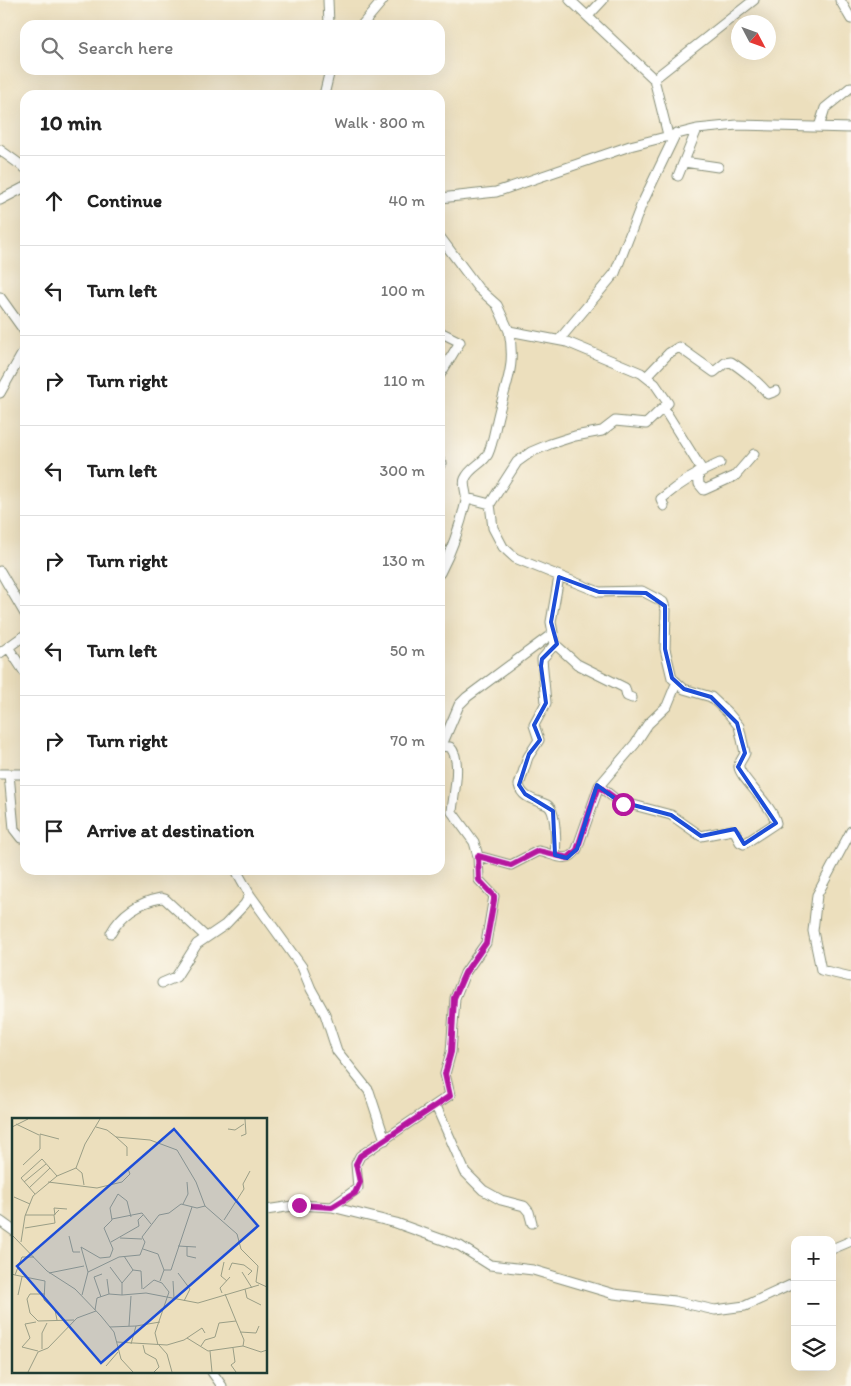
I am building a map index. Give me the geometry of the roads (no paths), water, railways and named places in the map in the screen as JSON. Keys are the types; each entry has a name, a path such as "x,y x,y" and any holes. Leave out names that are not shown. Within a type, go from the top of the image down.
{"street":[{"path":"328,0 329,20"},
{"path":"366,20 383,0"},
{"path":"559,340 615,273 672,134 654,79 570,0"},
{"path":"588,16 603,0"},
{"path":"654,79 754,0"},
{"path":"840,0 851,19"},
{"path":"325,90 329,75"},
{"path":"819,127 825,108 851,86"},
{"path":"445,198 465,197 503,190 672,134 697,129 737,125 851,128"},
{"path":"678,176 697,129"},
{"path":"0,150 20,164"},
{"path":"684,162 718,167"},
{"path":"0,200 20,190"},
{"path":"445,244 478,288 497,305 509,330 512,345 511,374 489,453 468,473 464,481 467,498 454,545 445,563"},
{"path":"0,297 20,325"},
{"path":"509,330 559,340 594,352 647,376 668,403 664,409 646,424 614,421 602,431 575,436 531,452 512,468 490,504 492,528 497,539 509,554 559,577 599,592 642,592 662,602 666,610 666,653 669,671 676,684 684,689 711,697 737,723 745,753 739,767 776,820 774,826 744,844 740,842 736,833 732,830 701,836 671,816 623,804 598,786"},
{"path":"445,334 460,342 445,367"},
{"path":"647,376 669,353 679,347 714,372 725,363 731,362 764,388 767,393 776,391"},
{"path":"0,393 20,358"},
{"path":"664,409 700,471 701,488 704,490 735,476 754,454"},
{"path":"664,506 661,499 700,471 720,462"},
{"path":"467,498 490,504"},
{"path":"0,571 20,605"},
{"path":"559,577 551,617 552,634 556,644 578,664 625,688 627,696 632,698"},
{"path":"445,737 459,705 467,697 552,634"},
{"path":"0,653 20,639"},
{"path":"555,855 556,842 553,811 548,805 537,802 525,794 519,785 528,756 539,740 534,725 546,703 542,659 556,644"},
{"path":"8,647 20,665"},
{"path":"478,856 511,865 533,852 543,852 568,858 577,850 598,786 635,744 648,724 667,706 676,684"},
{"path":"332,1207 358,1188 357,1160 436,1106 447,1098 450,1093 445,1074 451,1052 454,998 465,973 486,943 494,896 479,880 478,856 474,842 452,812 456,758 450,747 445,746"},
{"path":"20,774 5,774 14,829 20,837"},
{"path":"851,831 819,888 813,932 821,970 851,977"},
{"path":"239,875 250,895 302,967 310,989 325,1014 337,1050 369,1091 385,1140"},
{"path":"162,983 176,977 197,944 225,924 245,904 250,895"},
{"path":"111,933 117,922 130,910 161,898 165,899 206,937"},
{"path":"436,1106 437,1114 464,1172 483,1190 500,1200 524,1206 529,1212 532,1223"},
{"path":"268,1210 299,1205 332,1207 396,1223 460,1246 490,1266 533,1270 621,1295 674,1301 723,1310 755,1303 791,1285"},
{"path":"0,1221 12,1229"},
{"path":"836,1247 851,1241"},
{"path":"213,1374 222,1386"}]}
